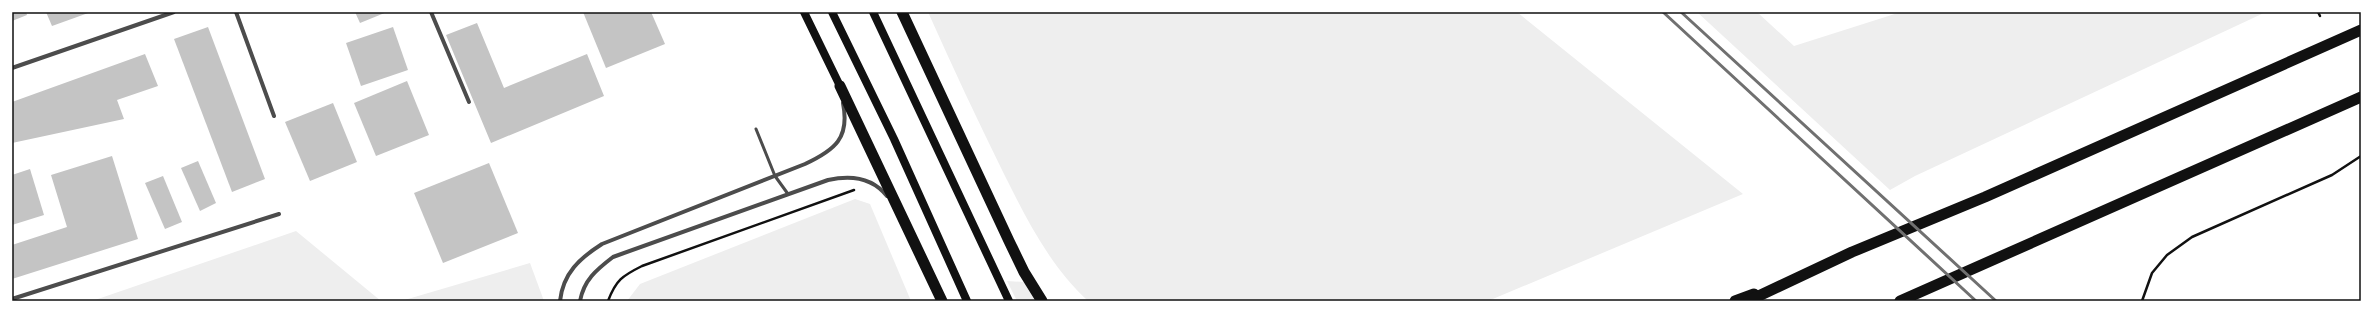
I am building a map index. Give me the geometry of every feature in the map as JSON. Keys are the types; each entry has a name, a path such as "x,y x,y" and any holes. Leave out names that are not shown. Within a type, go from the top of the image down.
{"highway":[{"path":"902,12 1012,247 1042,301"},
{"path":"1748,301 1852,252 1985,197 2361,30"},
{"path":"840,86 942,301"},
{"path":"1900,301 2028,243 2361,97"},
{"path":"1735,301 1788,281"}],"main road":[{"path":"804,12 840,86"},
{"path":"832,12 894,139 968,301"},
{"path":"873,12 1009,301"}],"street":[{"path":"12,68 174,12"},
{"path":"236,12 274,116"},
{"path":"431,12 469,102"},
{"path":"560,301 561,291 568,274 576,262 602,244 775,176 816,159 828,152 837,144 843,135 845,122 840,86"},
{"path":"580,301 583,288 589,278 613,257 788,194 846,176 872,182 882,190 900,213"},
{"path":"12,299 279,214"}],"lane":[{"path":"756,129 775,176 788,194"}],"path":[{"path":"2318,12 2320,16"},
{"path":"2142,301 2152,273 2167,255 2192,238 2332,175 2361,156"},
{"path":"608,301 614,284 623,276 642,266 854,190 861,179"}],"shaded area":[{"path":"928,12 1517,12 1743,194 1488,301 1088,301 1062,272 1030,224 955,72"},
{"path":"1697,12 1757,12 1794,46 1901,12 2266,12 1915,176 1890,190"},
{"path":"855,199 870,204 911,301 627,301 640,284"},
{"path":"296,231 381,301 92,301"},
{"path":"530,263 544,301 401,301"},
{"path":"1007,281 1024,282 1035,301 1017,301"}],"building":[{"path":"12,12 26,12 27,15 12,21"},
{"path":"46,12 91,12 52,26"},
{"path":"355,12 387,12 360,23"},
{"path":"583,12 651,12 665,44 606,68"},
{"path":"477,23 504,88 587,54 604,96 491,143 446,35"},
{"path":"208,27 265,179 232,192 174,39"},
{"path":"393,27 408,70 361,86 346,43"},
{"path":"145,54 158,86 117,100 124,119 12,143 12,102"},
{"path":"407,81 429,135 376,156 354,103"},
{"path":"333,103 357,162 310,181 285,122"},
{"path":"112,156 138,239 12,279 12,245 67,227 51,175"},
{"path":"198,161 216,203 200,211 181,168"},
{"path":"489,163 518,233 443,263 414,193"},
{"path":"30,169 44,215 12,225 12,175"},
{"path":"163,176 182,222 165,229 145,183"}],"railway":[{"path":"1663,12 1976,301"},
{"path":"1681,12 1996,301"}]}
